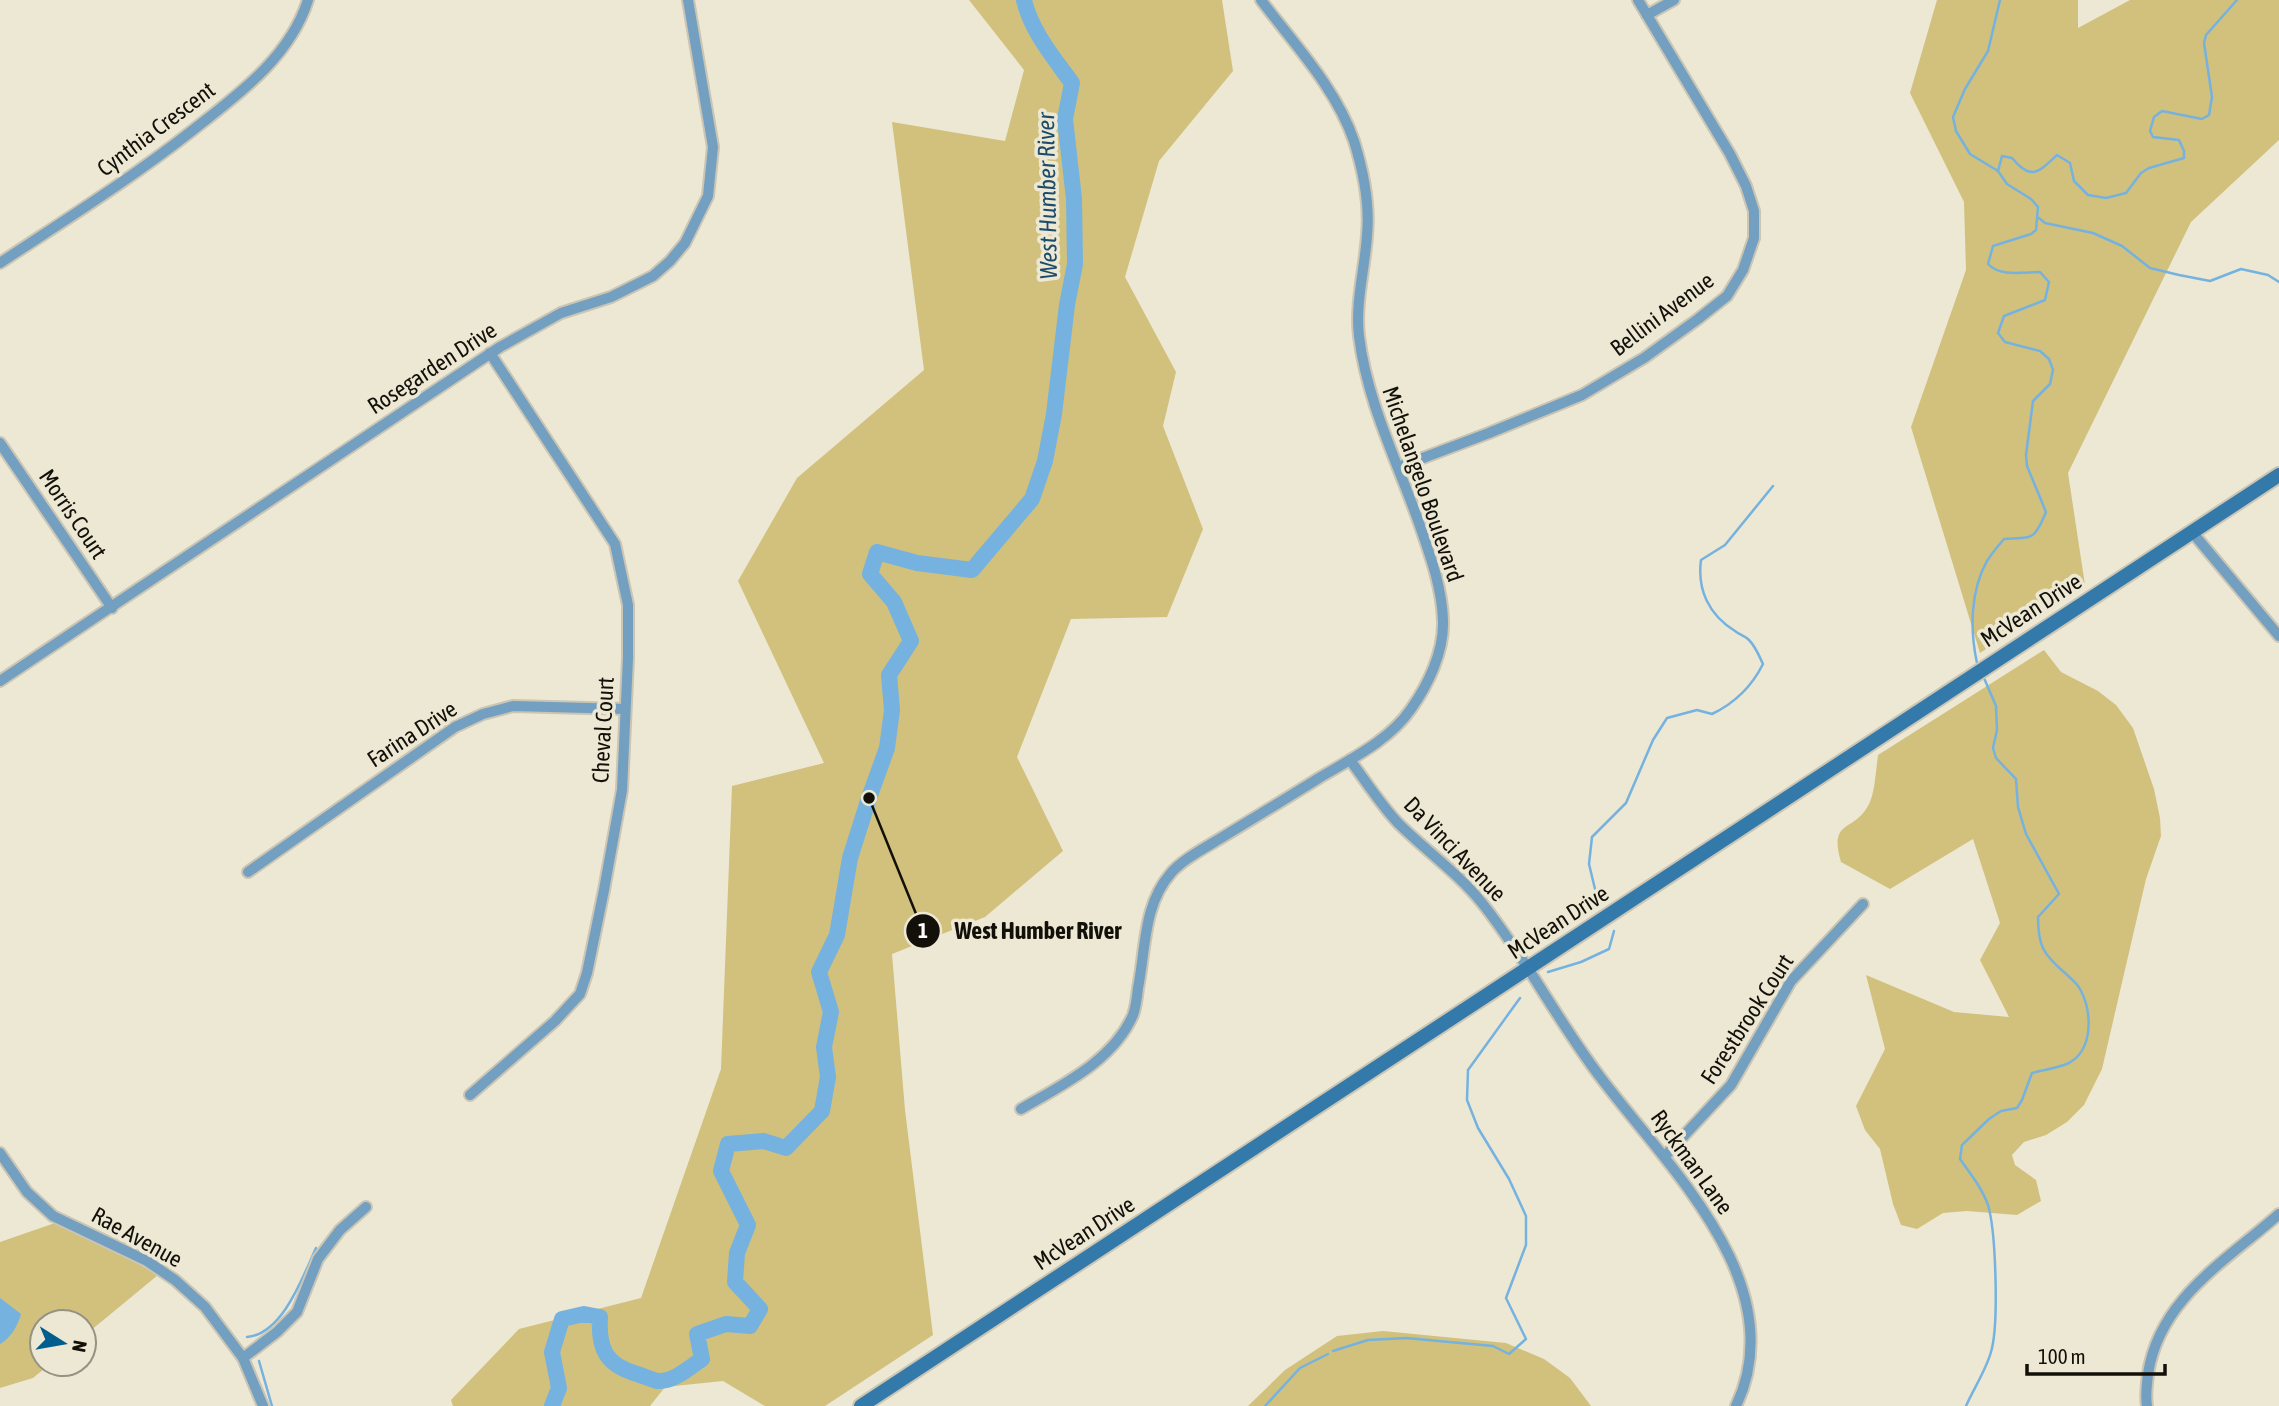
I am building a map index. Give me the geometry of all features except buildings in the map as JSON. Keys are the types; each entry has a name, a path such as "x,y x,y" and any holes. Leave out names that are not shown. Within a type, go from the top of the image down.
{"main road":[{"name":"McVean Drive","path":"860,1406 2279,474"}],"street":[{"name":"Cynthia Crescent","path":"0,264 154,161 223,106 274,59 303,17 308,0"},
{"name":"Rosegarden Drive","path":"0,681 490,353 561,313 611,297 653,276 670,261 685,243 708,196 713,147 688,0"},
{"name":"Michelangelo Boulevard","path":"1021,1109 1076,1077 1106,1053 1121,1035 1134,1013 1154,898 1172,870 1350,760 1398,725 1426,685 1438,654 1443,624 1439,588 1399,467 1366,381 1358,331 1368,232 1365,186 1353,140 1332,93 1261,0"},
{"name":"Bellini Avenue","path":"1399,467 1582,395 1644,358 1698,319 1727,296 1743,270 1754,238 1754,211 1746,186 1730,154 1638,0"},
{"path":"1647,15 1674,0"},
{"name":"Cheval Court","path":"470,1095 555,1021 580,994 587,973 622,790 628,605 615,544 490,353"},
{"name":"Morris Court","path":"0,443 112,608"},
{"path":"2193,532 2279,636"},
{"name":"Farina Drive","path":"248,872 455,727 474,718 513,706 625,709"},
{"name":"Da Vinci Avenue","path":"1350,760 1397,822 1481,902 1529,968"},
{"name":"Forestbrook Court","path":"1665,1156 1731,1086 1791,981 1863,904"},
{"name":"Ryckman Lane","path":"1529,968 1600,1078 1665,1156 1716,1231 1739,1278 1748,1312 1751,1342 1748,1370 1736,1406"},
{"name":"Rae Avenue","path":"0,1153 27,1192 53,1216 147,1261 175,1280 205,1307 243,1358 262,1406"},
{"path":"243,1358 277,1332 297,1312 318,1259 340,1230 366,1207"},
{"path":"2147,1406 2145,1397 2151,1357 2163,1325 2189,1292 2279,1214"}],"shaded area":[{"path":"969,0 1222,0 1233,71 1159,161 1125,277 1176,372 1163,426 1203,529 1167,617 1071,619 1017,757 1063,851 985,917 892,954 905,1110 933,1335 825,1406 765,1406 723,1381 665,1387 650,1406 453,1406 451,1400 519,1329 641,1298 721,1069 732,786 824,763 738,581 797,478 924,370 892,122 1005,141 1024,70"},
{"path":"1937,0 2078,0 2078,28 2130,0 2279,0 2279,140 2191,222 2068,473 2085,585 1980,653 1911,427 1966,270 1964,202 1910,93"},
{"path":"2044,650 2061,672 2098,691 2116,705 2133,728 2154,789 2161,836 2146,879 2102,1069 2084,1105 2067,1122 2046,1135 2024,1142 2012,1155 2015,1165 2036,1180 2041,1201 2017,1215 1967,1211 1943,1213 1917,1229 1901,1225 1893,1204 1880,1149 1865,1130 1856,1106 1885,1049 1866,975 1954,1012 2009,1017 1980,960 2000,923 1973,839 1890,889 1841,862 1838,838 1840,832 1857,819 1869,804 1878,755"},
{"path":"55,1223 97,1241 158,1275 98,1324 98,1308 28,1308 28,1378 33,1378 0,1388 0,1242"},
{"path":"1383,1331 1506,1343 1544,1359 1570,1378 1591,1406 1248,1406 1285,1370 1337,1336"}],"water":[{"path":"0,1298 21,1314 14,1331 0,1344"}],"waterway":[{"name":"West Humber River","path":"552,1406 559,1388 552,1352 562,1319 584,1314 600,1317 603,1347 611,1360 626,1370 664,1381 676,1377 702,1359 697,1334 726,1324 750,1326 760,1309 735,1282 737,1253 748,1225 721,1171 728,1144 764,1141 786,1148 822,1111 828,1077 824,1047 831,1012 819,972 837,935 850,858 887,748 892,710 889,675 911,641 894,602 870,574 877,552 917,563 972,570 1032,499 1045,461 1075,264 1074,199 1065,119 1072,83 1032,23 1024,0"},
{"path":"1977,663 1973,611 1981,573 2004,539 2031,536 2046,512 2027,466 2026,455 2033,401 2050,384 2053,370 2049,359 2040,351 2005,342 1998,333 2004,316 2045,300 2049,282 2040,272 1999,271 1988,264 1993,246 2036,230 2038,207 2031,199 2007,184 1998,171 1970,154 1956,131 1953,117 1965,89 1988,51 2000,0"},
{"path":"1998,171 2002,156 2012,158 2024,170 2035,172 2057,155 2070,163 2074,181 2088,195 2106,198 2126,193 2141,173 2149,168 2184,158 2179,140 2153,137 2150,131 2154,117 2162,111 2202,119 2209,115 2212,97 2204,43 2206,35 2237,0"},
{"path":"2039,218 2045,223 2093,233 2122,246 2150,268 2210,281 2241,269 2268,275 2279,282"},
{"path":"1599,897 1589,864 1592,837 1626,803 1653,740 1667,718 1697,710 1712,714 1720,710 1748,687 1763,664 1749,640 1726,625 1712,609 1703,591 1700,571 1701,560 1725,545 1773,486"},
{"path":"1966,1406 1991,1352 1996,1278 1988,1205 1960,1159 1962,1145 1989,1119 2001,1111 2017,1108 2032,1073 2065,1065 2077,1057 2087,1039 2088,1029 2087,1008 2080,989 2043,949 2038,917 2059,894 2026,834 2018,807 2016,779 1996,758 1993,748 1997,730 1996,706 1984,678"},
{"path":"1548,972 1581,962 1609,949 1614,931"},
{"path":"1333,1351 1368,1340 1406,1338 1493,1346 1509,1354 1526,1339 1506,1298 1526,1245 1526,1216 1509,1179 1478,1128 1467,1100 1468,1070 1520,998"},
{"path":"247,1337 271,1326 281,1315 298,1288 316,1248"},
{"path":"1265,1406 1300,1368 1328,1354"},
{"path":"259,1361 272,1406"}],"place":[{"name":"West Humber River","path":"869,798"}]}
